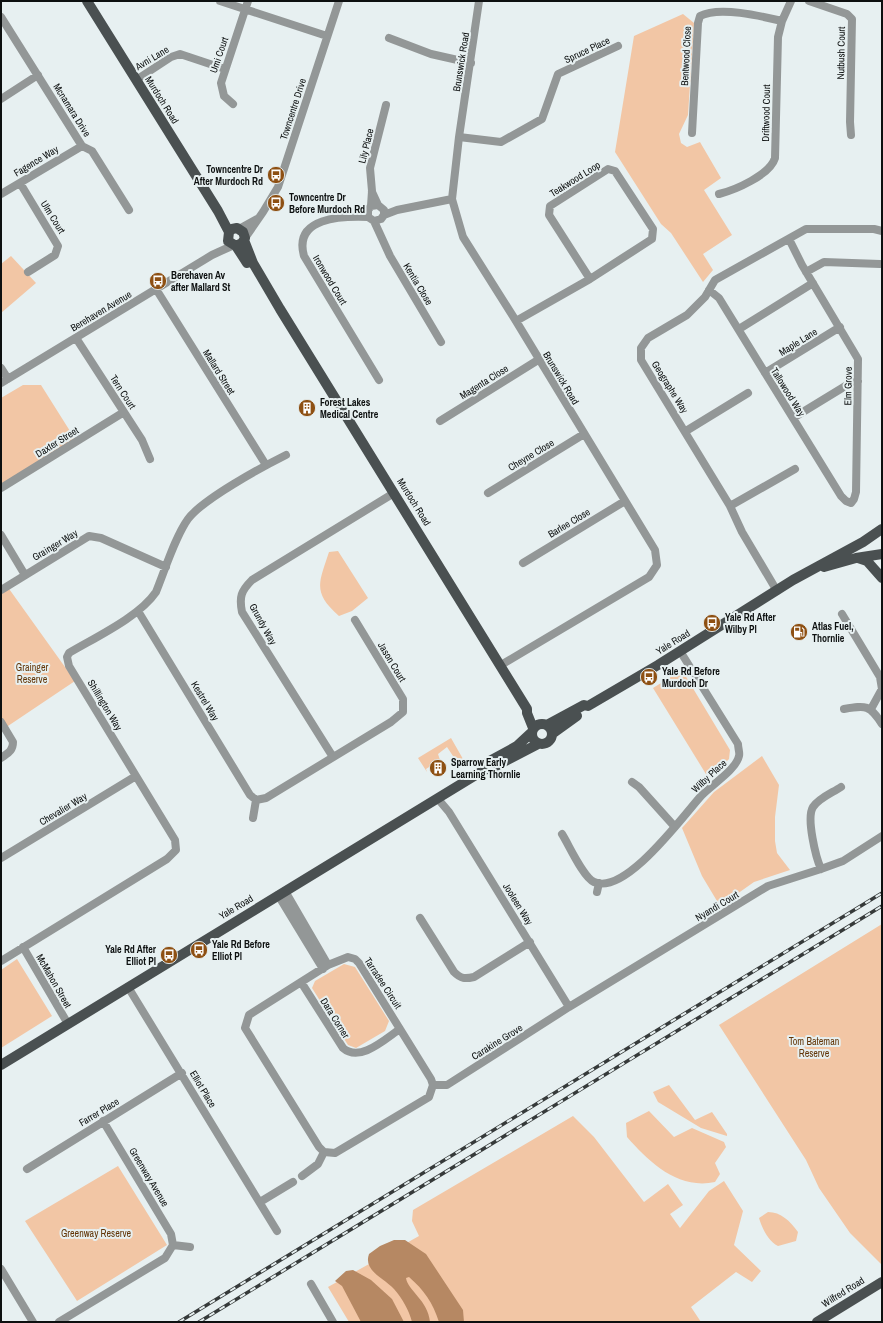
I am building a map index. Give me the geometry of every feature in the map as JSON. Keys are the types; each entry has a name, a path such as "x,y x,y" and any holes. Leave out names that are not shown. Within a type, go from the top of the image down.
{"main road":[{"name":"Murdoch Road","path":"87,1 218,211 233,232 230,244 240,242"},
{"name":"Murdoch Road","path":"233,232 243,232 240,242 258,280 280,309 527,708 531,711 538,727"},
{"name":"Yale Road","path":"484,770 488,762 517,746 538,727 584,706 588,706 810,570 863,542 882,528"},
{"name":"Yale Road","path":"810,570 856,558 882,554"},
{"path":"856,558 867,561 882,578"},
{"name":"Yale Road","path":"552,734 569,720 586,710 588,706"},
{"path":"538,727 551,729 552,734 548,743 538,744 532,738 538,727"},
{"name":"Yale Road","path":"1,1065 484,770 492,768 538,744"},
{"name":"Wilfred Road","path":"817,1322 882,1282"}],"street":[{"path":"220,1 327,36"},
{"name":"Umi Court","path":"233,104 224,96 220,83 248,1"},
{"name":"Towncentre Drive","path":"240,242 269,203 284,170 339,1"},
{"name":"Brunswick Road","path":"479,1 459,137 452,199 463,237 516,321 538,360 655,550 658,565 649,577 501,665"},
{"name":"Brunswick Road","path":"478,14 483,1"},
{"name":"Driftwood Court","path":"719,194 732,191 767,171 773,165 775,158 778,38 782,21 791,1"},
{"name":"Nutbush Court","path":"809,1 847,14 852,19 851,135"},
{"name":"Bentwood Close","path":"692,133 698,23 700,16 707,12 753,14 782,21"},
{"name":"Mcnamara Drive","path":"1,17 82,146 92,151 129,210"},
{"path":"389,38 431,54 471,63"},
{"name":"Spruce Place","path":"459,137 501,142 542,119 558,74 618,46"},
{"name":"Avni Lane","path":"136,80 171,57 180,54 225,70"},
{"path":"1,99 38,75"},
{"name":"Lily Place","path":"376,212 370,168 386,105"},
{"name":"Fagence Way","path":"1,194 82,146"},
{"name":"Teakwood Loop","path":"516,321 590,279 652,239 653,229 615,171 608,169 550,206 549,215 590,279"},
{"name":"Ulm Court","path":"20,183 58,246 56,255 28,272"},
{"name":"Ironwood Court","path":"379,380 304,256 302,242 306,232 313,225 325,221 397,210 452,199"},
{"name":"Kentia Close","path":"376,212 380,235 390,256 441,342"},
{"name":"Towncentre Drive","path":"233,232 258,218"},
{"name":"Geographe Way","path":"777,591 742,532 730,506 642,360 641,348 648,338 687,315 707,294 715,280 806,229 878,230 882,227"},
{"name":"Berehaven Avenue","path":"212,255 233,232"},
{"name":"Elm Grove","path":"789,239 806,272 858,359 856,492 851,503"},
{"name":"Berehaven Avenue","path":"4,381 212,255 240,242"},
{"path":"806,272 824,262 880,264"},
{"path":"739,329 813,283"},
{"name":"Mallard Street","path":"156,289 266,465"},
{"name":"Tallowood Way","path":"707,294 719,298 841,496 846,502 851,503"},
{"name":"Maple Lane","path":"766,373 840,327"},
{"name":"Tern Court","path":"76,338 142,440 150,459"},
{"name":"Magenta Close","path":"440,421 538,360"},
{"path":"1,368 4,381"},
{"path":"793,418 852,382 858,381"},
{"path":"686,431 748,393"},
{"name":"Daxter Street","path":"1,488 124,412"},
{"name":"Cheyne Close","path":"488,492 584,434"},
{"name":"Shillington Way","path":"1,961 173,855 176,850 175,840 67,661 69,653 138,611 150,600 183,527 199,507 266,465 286,455"},
{"path":"730,506 795,468"},
{"name":"Grundy Way","path":"333,757 242,612 239,600 242,589 252,580 394,493"},
{"name":"Barlee Close","path":"523,562 625,501"},
{"path":"1,535 25,574"},
{"name":"Grainger Way","path":"1,590 89,536 101,538 166,567"},
{"name":"Kestrel Way","path":"138,611 250,795 256,800"},
{"path":"842,614 880,677 882,689 871,709"},
{"name":"Jason Court","path":"333,757 401,715 405,708 403,699 355,620"},
{"name":"Wilby Place","path":"599,883 609,883 640,865 652,854 702,796 735,765 739,756 738,744 680,651"},
{"path":"844,709 863,705 871,709 882,724"},
{"path":"1,722 13,745 10,753 1,758"},
{"path":"252,818 256,800 266,798 333,757"},
{"name":"Chevalier Way","path":"1,858 136,776"},
{"path":"632,782 639,786 675,827"},
{"path":"822,869 817,857 810,819 812,808 819,800 841,787"},
{"name":"Jooleen Way","path":"440,797 448,803 449,812 530,942 569,1008"},
{"path":"562,834 587,876 594,882 599,883 597,892"},
{"name":"Nyandi Court","path":"569,1008 768,886 842,861 882,836"},
{"path":"281,893 326,967"},
{"path":"420,918 454,972 465,983 530,942"},
{"name":"McMahon Street","path":"23,947 68,1024"},
{"name":"Tarradee Circuit","path":"324,1152 319,1148 245,1028 249,1015 301,982 342,958 348,957 355,959 359,963 431,1079 433,1085"},
{"name":"Dara Corner","path":"301,982 343,1048 348,1053 355,1054 363,1052 400,1029"},
{"name":"Elliot Place","path":"128,987 277,1230"},
{"name":"Carakine Grove","path":"433,1085 447,1085 569,1008"},
{"name":"Farrer Place","path":"27,1169 182,1073"},
{"path":"302,1176 318,1164 324,1152 335,1153 429,1097 433,1085"},
{"name":"Greenway Avenue","path":"103,1121 171,1234 173,1245"},
{"path":"260,1202 293,1182"},
{"path":"59,1322 165,1258 173,1245 190,1247"},
{"path":"1,1269 33,1322"},
{"path":"311,1284 333,1322"}],"green space":[{"path":"683,14 694,23 688,115 679,134 681,143 687,147 700,142 721,178 704,190 732,235 703,254 713,270 703,282 671,233 661,224 615,152 634,36"},
{"path":"11,256 36,283 1,313 1,264"},
{"path":"23,385 41,385 75,439 1,485 1,398"},
{"path":"338,551 368,598 352,611 339,616 330,608 321,593 320,587 329,552"},
{"name":"Grainger Reserve","path":"7,586 75,681 5,728 1,722 1,590"},
{"path":"682,670 730,750 729,759 709,779 653,688"},
{"path":"451,738 463,759 457,762 447,747 438,754 440,760 426,769 427,772 418,758"},
{"path":"762,756 779,785 775,817 775,841 777,853 790,870 754,882 720,906 702,876 682,828 714,792"},
{"name":"Tom Bateman Reserve","path":"882,924 882,1265 850,1233 819,1188 806,1160 719,1025"},
{"path":"17,959 52,1016 1,1048 1,970"},
{"path":"344,964 355,967 389,1021 385,1031 356,1048 348,1045 312,988 315,981"},
{"path":"669,1085 695,1120 712,1112 727,1136 701,1128 658,1102 653,1092"},
{"path":"649,1111 674,1137 692,1128 724,1142 726,1147 715,1163 720,1174 715,1182 689,1182 665,1172 645,1156 627,1137 626,1123"},
{"path":"573,1116 594,1137 644,1202 668,1184 683,1205 670,1214 680,1228 709,1191 724,1181 743,1211 734,1245 761,1271 752,1282 736,1272 691,1307 701,1322 349,1322 328,1287 419,1236 412,1221 413,1210"},
{"name":"Greenway Reserve","path":"118,1166 167,1245 77,1301 25,1221"},
{"path":"768,1212 781,1215 792,1224 798,1232 796,1241 778,1246 768,1238 759,1218"}],"shaded area":[{"path":"394,1240 405,1240 426,1254 463,1310 464,1322 439,1322 427,1297 409,1277 406,1278 408,1283 426,1308 430,1322 412,1322 407,1309 397,1293 372,1270 369,1265 369,1254 380,1246"},
{"path":"353,1270 371,1280 392,1299 404,1322 361,1322 342,1286 335,1281 346,1271"}],"railway":[{"path":"179,1322 882,893"},
{"path":"199,1322 882,906"}],"place":[{"name":"Towncentre Dr After Murdoch Rd","path":"276,175"},
{"name":"Towncentre Dr Before Murdoch Rd","path":"276,203"},
{"name":"Berehaven Av after Mallard St","path":"158,281"},
{"name":"Forest Lakes Medical Centre","path":"307,408"},
{"name":"Yale Rd After Wilby Pl","path":"712,623"},
{"name":"Atlas Fuel, Thornlie","path":"799,632"},
{"name":"Yale Rd Before Murdoch Dr","path":"649,677"},
{"name":"Sparrow Early Learning Thornlie","path":"438,768"},
{"name":"Yale Rd Before Elliot Pl","path":"199,950"},
{"name":"Yale Rd After Elliot Pl","path":"169,955"}]}
